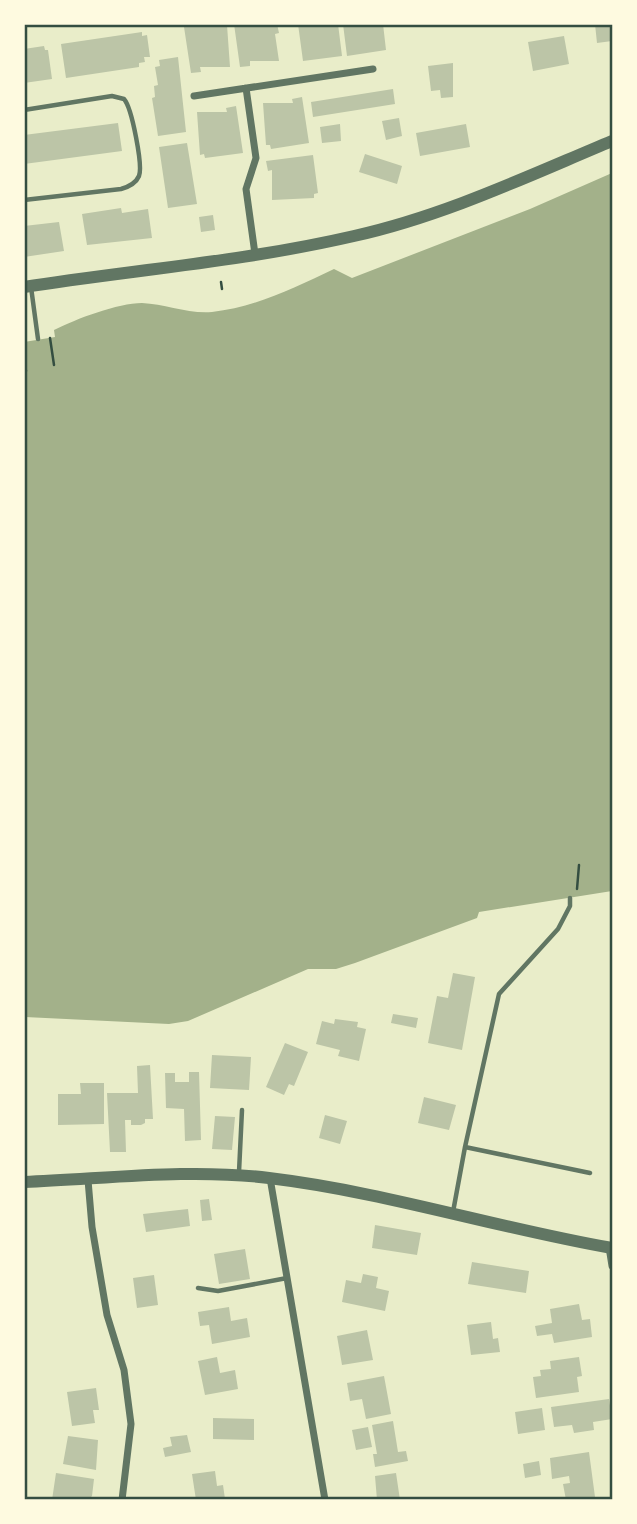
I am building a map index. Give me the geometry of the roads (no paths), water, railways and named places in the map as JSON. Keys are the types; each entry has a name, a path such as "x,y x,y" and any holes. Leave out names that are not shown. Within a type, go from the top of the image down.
{"street":[{"path":"194,96 373,69"},
{"path":"246,88 256,158 246,189 256,254"},
{"path":"28,286 298,248 398,225 446,209 612,141"},
{"path":"24,1182 239,1175 270,1178 611,1247 612,1266"},
{"path":"270,1178 325,1500"},
{"path":"88,1180 107,1315 124,1370 131,1424 122,1500"}],"lane":[{"path":"24,110 112,96 124,100 131,110 140,171 134,183 121,189 24,200"},
{"path":"28,286 38,339"},
{"path":"453,1213 499,994 558,929 573,898"},
{"path":"239,1175 242,1110"},
{"path":"465,1147 590,1173"},
{"path":"198,1288 218,1291 287,1278"}]}
